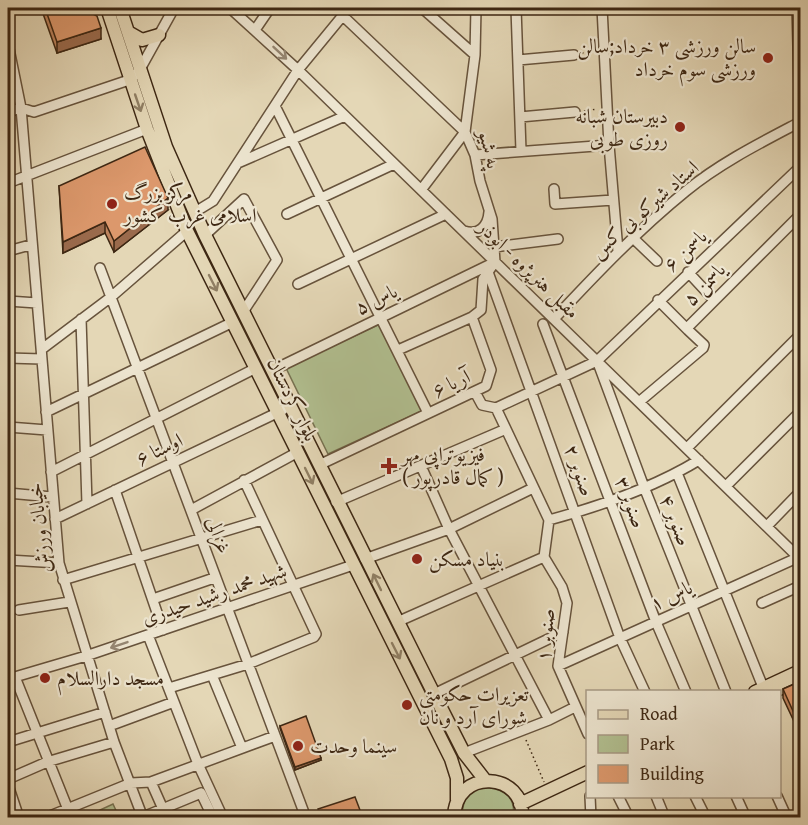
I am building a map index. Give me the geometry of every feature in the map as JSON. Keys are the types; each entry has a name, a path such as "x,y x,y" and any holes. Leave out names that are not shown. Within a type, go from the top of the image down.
{"main road":[{"name":"بلوار کردستان","path":"110,13 128,33 134,76 147,129 187,231 451,759 457,778 454,818"},
{"name":"بلوار کردستان","path":"110,13 134,76 205,235 291,406 336,502 464,753 485,780"},
{"path":"128,33 142,40 159,34"},
{"path":"764,690 801,671"},
{"path":"764,690 801,681"},
{"path":"451,759 464,753"},
{"path":"520,804 548,790 586,776"},
{"path":"457,800 468,786 485,780 507,786 520,804 522,818"}],"street":[{"path":"8,112 21,108 34,112 134,76 174,8"},
{"name":"مقبل هنرپژوه - ابوذر","path":"230,8 298,70 800,558"},
{"path":"255,30 270,8"},
{"path":"422,8 475,55"},
{"name":"په شیو","path":"476,8 475,55 465,132 475,154 488,206 495,262"},
{"path":"516,8 521,151"},
{"path":"602,8 609,145 618,251"},
{"path":"797,8 800,122"},
{"path":"195,212 213,201 298,70 346,12 465,132 421,190"},
{"name":"خیابان ورزش","path":"8,44 21,108 30,245 42,354 59,563 69,602 114,742 143,817"},
{"path":"518,60 574,55"},
{"path":"275,106 382,316 428,413"},
{"path":"520,117 575,112"},
{"path":"237,164 345,116"},
{"name":"استاد شیرکو بی کس","path":"554,319 618,251 687,190 758,145 800,122"},
{"path":"8,183 26,178 147,129"},
{"path":"475,154 609,145"},
{"path":"287,214 394,164"},
{"name":"یاسمن ۶","path":"496,408 597,361 658,300 801,167"},
{"path":"554,189 555,204 613,200"},
{"path":"205,235 244,199 277,260 243,312"},
{"path":"464,231 473,233 486,225 488,206"},
{"path":"298,284 446,214"},
{"name":"یاسمن ۵","path":"639,402 704,346 688,330 689,326 713,299 801,215"},
{"path":"8,358 42,354 187,231"},
{"path":"633,238 657,261"},
{"path":"494,247 558,239"},
{"path":"8,251 30,245"},
{"path":"398,350 472,317 481,310 483,279 495,262"},
{"name":"یاس ۵","path":"273,370 495,262"},
{"name":"غزالی","path":"100,268 191,510 214,578 306,818"},
{"name":"صنوبر ۲","path":"488,272 620,638 644,690"},
{"path":"688,272 713,299"},
{"path":"658,300 688,330"},
{"path":"8,301 37,303"},
{"name":"آریا ۶","path":"319,465 486,386 491,370 472,317"},
{"path":"81,319 87,504"},
{"path":"46,412 233,322"},
{"name":"صنوبر ۳","path":"543,324 656,622 685,690"},
{"path":"687,448 801,335"},
{"name":"صنوبر ۴","path":"597,361 644,487 725,690"},
{"path":"51,472 256,368"},
{"path":"397,622 544,556 549,520 496,408 482,405 475,392"},
{"name":"اوستا ۶","path":"55,519 291,406"},
{"path":"726,486 801,412"},
{"path":"8,427 47,430"},
{"path":"336,502 506,429"},
{"path":"191,510 298,452"},
{"path":"549,520 612,501 677,473 699,460"},
{"path":"421,466 449,529 549,720"},
{"path":"677,473 764,690"},
{"path":"169,688 248,664 314,637 316,634 244,480"},
{"path":"365,559 449,529 533,488"},
{"path":"115,490 163,630"},
{"path":"767,526 801,492"},
{"path":"8,493 52,497"},
{"path":"63,580 262,520"},
{"name":"صنوبر ۱","path":"544,556 562,587 567,603 558,666 586,730"},
{"name":"یاس ۱","path":"558,666 723,590 800,558"},
{"path":"8,560 59,563"},
{"name":"شهید محمد رشید حیدری","path":"11,678 87,656 353,565"},
{"path":"153,599 214,578"},
{"path":"762,603 801,586"},
{"path":"19,610 69,602"},
{"path":"434,694 563,632"},
{"path":"148,635 198,764 223,818"},
{"path":"212,675 242,748"},
{"path":"11,678 67,807"},
{"path":"110,726 174,702"},
{"path":"464,753 549,720 574,707"},
{"path":"8,742 105,712"},
{"path":"45,818 67,807 131,783 151,782 275,736"},
{"path":"8,779 47,762 114,742"},
{"path":"151,782 167,818"},
{"path":"8,785 19,818"},
{"path":"143,817 201,793 213,818"},
{"path":"590,798 591,818"},
{"path":"619,798 629,818"},
{"path":"657,798 665,818"},
{"path":"696,798 706,818"},
{"path":"737,798 746,818"},
{"path":"778,798 787,818"}],"path":[{"path":"574,55 604,48"},
{"path":"575,112 607,107"},
{"path":"522,731 548,790"}],"green space":[{"path":"380,324 422,411 328,454 286,368"},
{"path":"479,787 493,788 505,793 514,809 513,817 461,818 465,797"},
{"path":"113,804 119,817 85,817"}],"building":[{"path":"45,8 91,8 89,12 97,16 101,28 57,42"},
{"name":"مرکز بزرگ اسلامی غرب کشور","path":"145,147 168,198 114,241 105,222 63,242 59,186"},
{"path":"801,681 801,721 798,722 783,689"},
{"path":"306,716 321,758 295,767 280,726"},
{"path":"355,797 363,818 321,818 318,809"}],"place":[{"name":"سالن ورزشی ۳ خرداد;سالن ورزشی سوم خرداد","path":"768,58"},
{"name":"دبیرستان شبانه روزی طوبی","path":"680,127"},
{"name":"مرکز بزرگ اسلامی غرب کشور","path":"112,204"},
{"name":"فیزیوتراپی مهر ( کمال قادرپور )","path":"389,466"},
{"name":"بنیاد مسکن","path":"417,559"},
{"name":"مسجد دارالسلام","path":"45,678"},
{"name":"تعزیرات حکومتی شورای آرد و نان","path":"407,705"},
{"name":"سینما وحدت","path":"298,746"}]}
